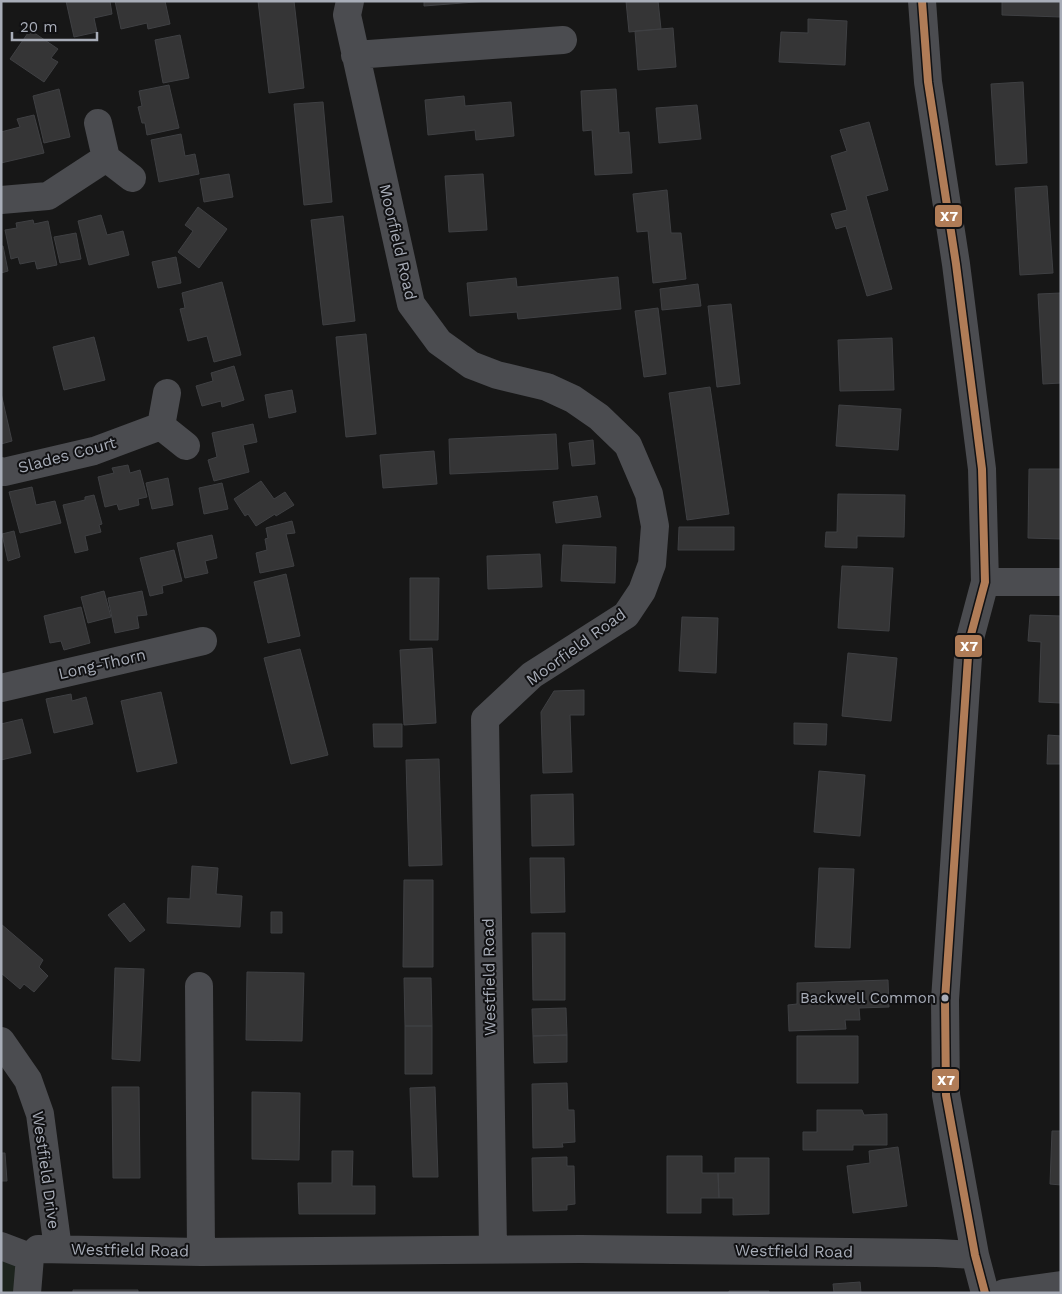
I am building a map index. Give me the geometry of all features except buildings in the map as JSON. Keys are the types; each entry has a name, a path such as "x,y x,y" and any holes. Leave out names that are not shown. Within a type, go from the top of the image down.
{"street":[{"name":"Moorfield Road","path":"350,1 346,15 411,304 439,342 471,366 497,375 547,387 574,399 600,417 628,445 649,494 655,526 652,564 642,591 626,615 532,675 496,709"},
{"path":"922,1 928,82 956,264 982,469 985,582 969,642 945,1000 946,1095 975,1255 985,1293"},
{"path":"355,55 563,40"},
{"path":"98,122 106,158 132,178"},
{"path":"1,200 48,196 106,158"},
{"path":"167,393 161,426 186,446"},
{"name":"Slades Court","path":"1,471 4,472 94,451 161,426"},
{"path":"985,582 1061,582"},
{"name":"Long-Thorn","path":"1,688 203,641"},
{"name":"Westfield Road","path":"493,1249 485,720 496,709"},
{"name":"Westfield Road","path":"199,986 201,1252"},
{"name":"Westfield Drive","path":"1,1041 28,1080 40,1114 58,1249"},
{"path":"1,1246 30,1257 27,1293"},
{"name":"Westfield Road","path":"30,1257 38,1249 201,1252 581,1249 975,1255"},
{"path":"1004,1293 1061,1285"}],"shaded area":[{"path":"1,1246 30,1257 27,1293 1,1293"}],"transit line":[{"name":"X7","path":"922,1 928,82 956,264 982,469 985,582 969,642 945,1000 946,1095 975,1255 985,1293"}],"place":[{"name":"Backwell Common","path":"945,998"}]}
